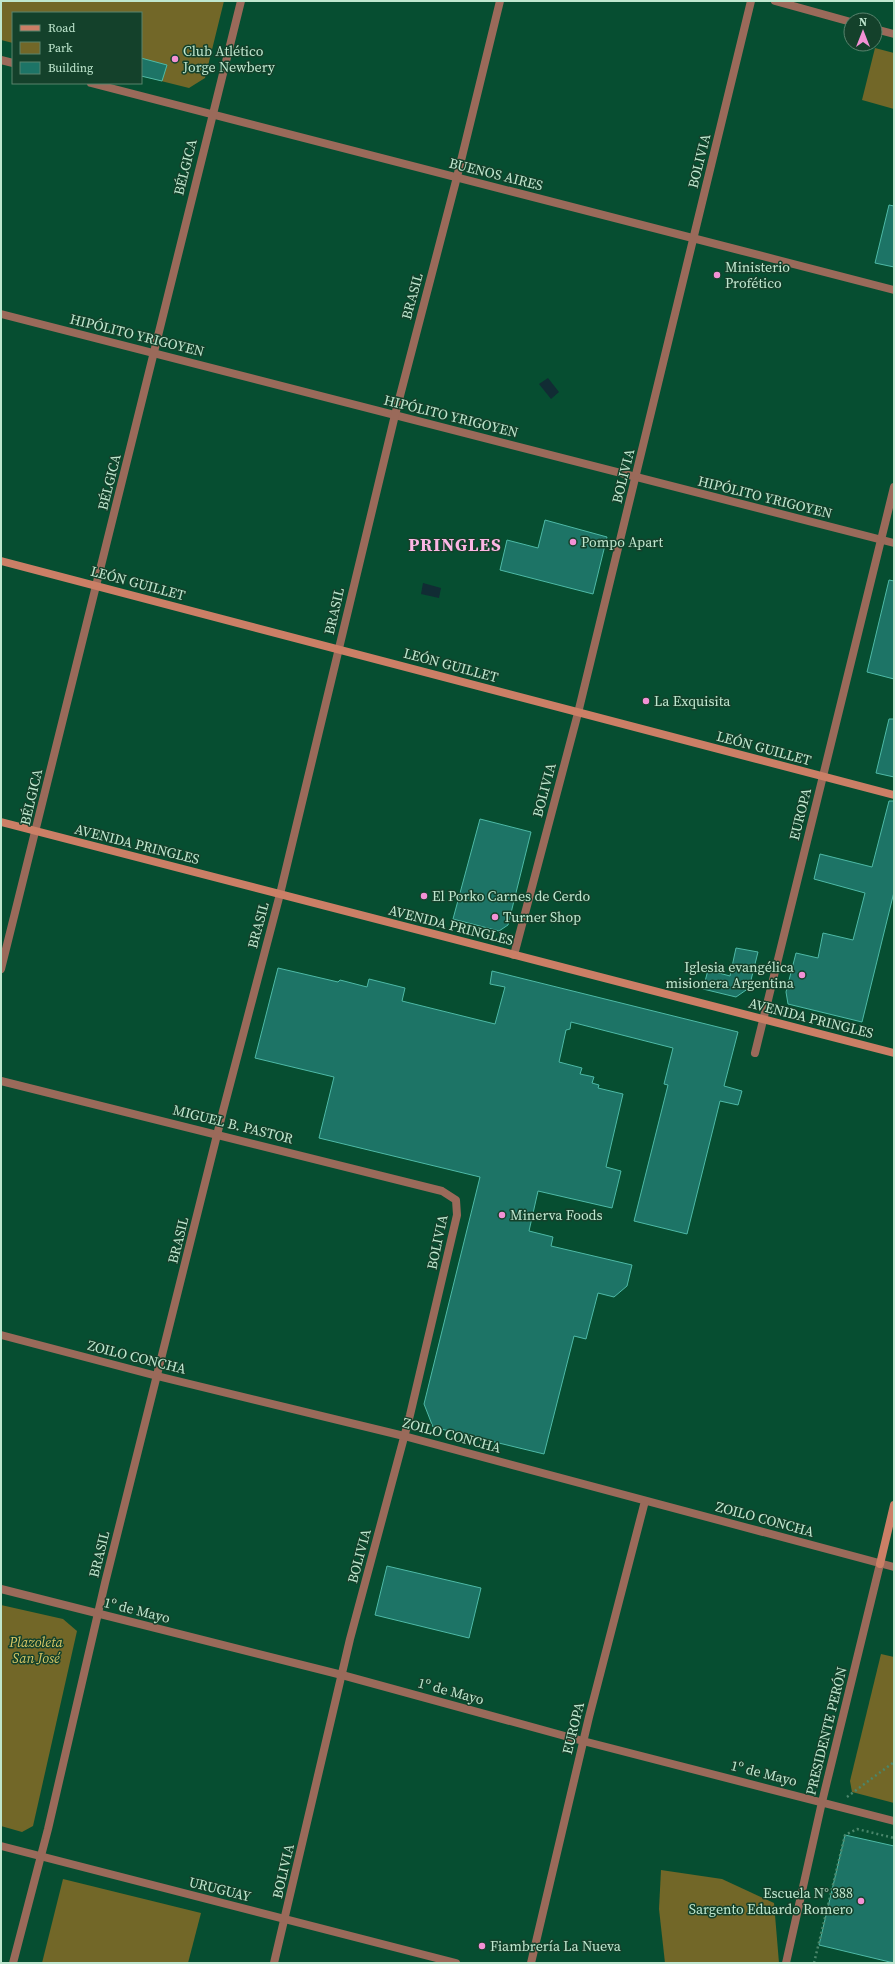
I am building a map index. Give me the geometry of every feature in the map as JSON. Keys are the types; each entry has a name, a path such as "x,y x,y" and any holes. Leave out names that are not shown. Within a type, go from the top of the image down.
{"street":[{"name":"BÉLGICA","path":"1,969 241,1"},
{"name":"BRASIL","path":"14,1963 41,1857 97,1614 280,894 395,415 457,177 500,1"},
{"name":"BOLIVIA","path":"514,955 578,713 751,1"},
{"path":"775,1 843,20"},
{"path":"883,31 894,34"},
{"path":"1,60 12,63"},
{"name":"BUENOS AIRES","path":"95,84 894,290"},
{"name":"HIPÓLITO YRIGOYEN","path":"1,314 894,543"},
{"name":"EUROPA","path":"755,1053 894,487"},
{"name":"LEÓN GUILLET","path":"1,561 894,795"},
{"name":"AVENIDA PRINGLES","path":"1,822 894,1053"},
{"name":"MIGUEL B. PASTOR","path":"1,1081 442,1191 456,1200"},
{"name":"BOLIVIA","path":"274,1963 286,1919 350,1639 404,1436 457,1215 456,1200"},
{"name":"ZOILO CONCHA","path":"1,1335 157,1376 404,1436 894,1567"},
{"name":"EUROPA","path":"531,1963 583,1740 645,1501"},
{"name":"PRESIDENTE PERÓN","path":"786,1963 822,1802 894,1506"},
{"name":"1º de Mayo","path":"1,1590 342,1675 583,1740 894,1821"},
{"name":"URUGUAY","path":"1,1846 456,1963"}],"path":[{"path":"838,1806 852,1792 894,1762"},
{"path":"814,1963 845,1834 857,1829 894,1838"}],"green space":[{"name":"Club Atlético Jorge Newbery","path":"1,1 224,1 205,78 189,88 142,76 142,12 12,12 12,43 1,40"},
{"path":"883,50 894,53 894,109 862,100 874,52 883,52"},
{"name":"Plazoleta San José","path":"1,1605 63,1619 77,1631 33,1826 22,1832 1,1826"},
{"path":"881,1654 894,1657 894,1803 852,1792 850,1781"},
{"path":"661,1870 722,1879 774,1903 779,1963 665,1963 659,1909"},
{"path":"63,1879 201,1913 188,1963 42,1963"}],"water":[{"path":"548,378 559,392 551,399 539,384"},
{"path":"423,583 441,588 439,598 421,594"}],"building":[{"path":"142,58 167,65 162,81 142,76"},
{"path":"889,205 894,206 894,267 875,263"},
{"path":"545,520 607,537 593,594 500,570 507,540 538,548"},
{"path":"889,580 894,581 894,679 867,672"},
{"path":"889,719 894,719 894,777 876,773"},
{"path":"889,801 894,801 894,892 862,1022 788,1004 786,992 796,953 818,958 823,933 853,940 865,893 814,879 820,854 872,867"},
{"path":"480,819 531,832 508,925 499,931 453,919"},
{"path":"736,948 758,952 749,988 736,997 703,989 708,970 730,976"},
{"name":"Minerva Foods","path":"278,968 338,982 340,980 367,987 369,979 405,988 402,1001 495,1024 505,987 490,984 492,971 738,1032 724,1086 742,1091 738,1105 720,1101 687,1234 634,1221 668,1085 664,1084 673,1048 571,1022 570,1029 566,1030 559,1062 582,1068 580,1074 594,1077 592,1083 599,1085 598,1088 623,1094 606,1167 621,1171 612,1208 538,1191 529,1231 553,1237 551,1246 632,1265 627,1286 614,1297 598,1293 586,1339 574,1336 544,1454 433,1427 424,1404 480,1177 319,1138 334,1077 255,1058"},
{"path":"387,1566 481,1588 469,1638 375,1615"},
{"name":"Escuela N° 388 Sargento Eduardo Romero","path":"845,1835 894,1846 894,1963 819,1945"}],"place":[{"name":"Club Atlético Jorge Newbery","path":"175,59"},
{"name":"Ministerio Profético","path":"717,275"},
{"name":"Pompo Apart","path":"573,542"},
{"name":"La Exquisita","path":"646,701"},
{"name":"El Porko Carnes de Cerdo","path":"424,896"},
{"name":"Turner Shop","path":"495,917"},
{"name":"Iglesia evangélica misionera Argentina","path":"802,975"},
{"name":"Minerva Foods","path":"502,1215"},
{"name":"Escuela N° 388 Sargento Eduardo Romero","path":"861,1901"},
{"name":"Fiambrería La Nueva","path":"482,1946"}],"district":[{"name":"PRINGLES","path":"455,545"}]}
